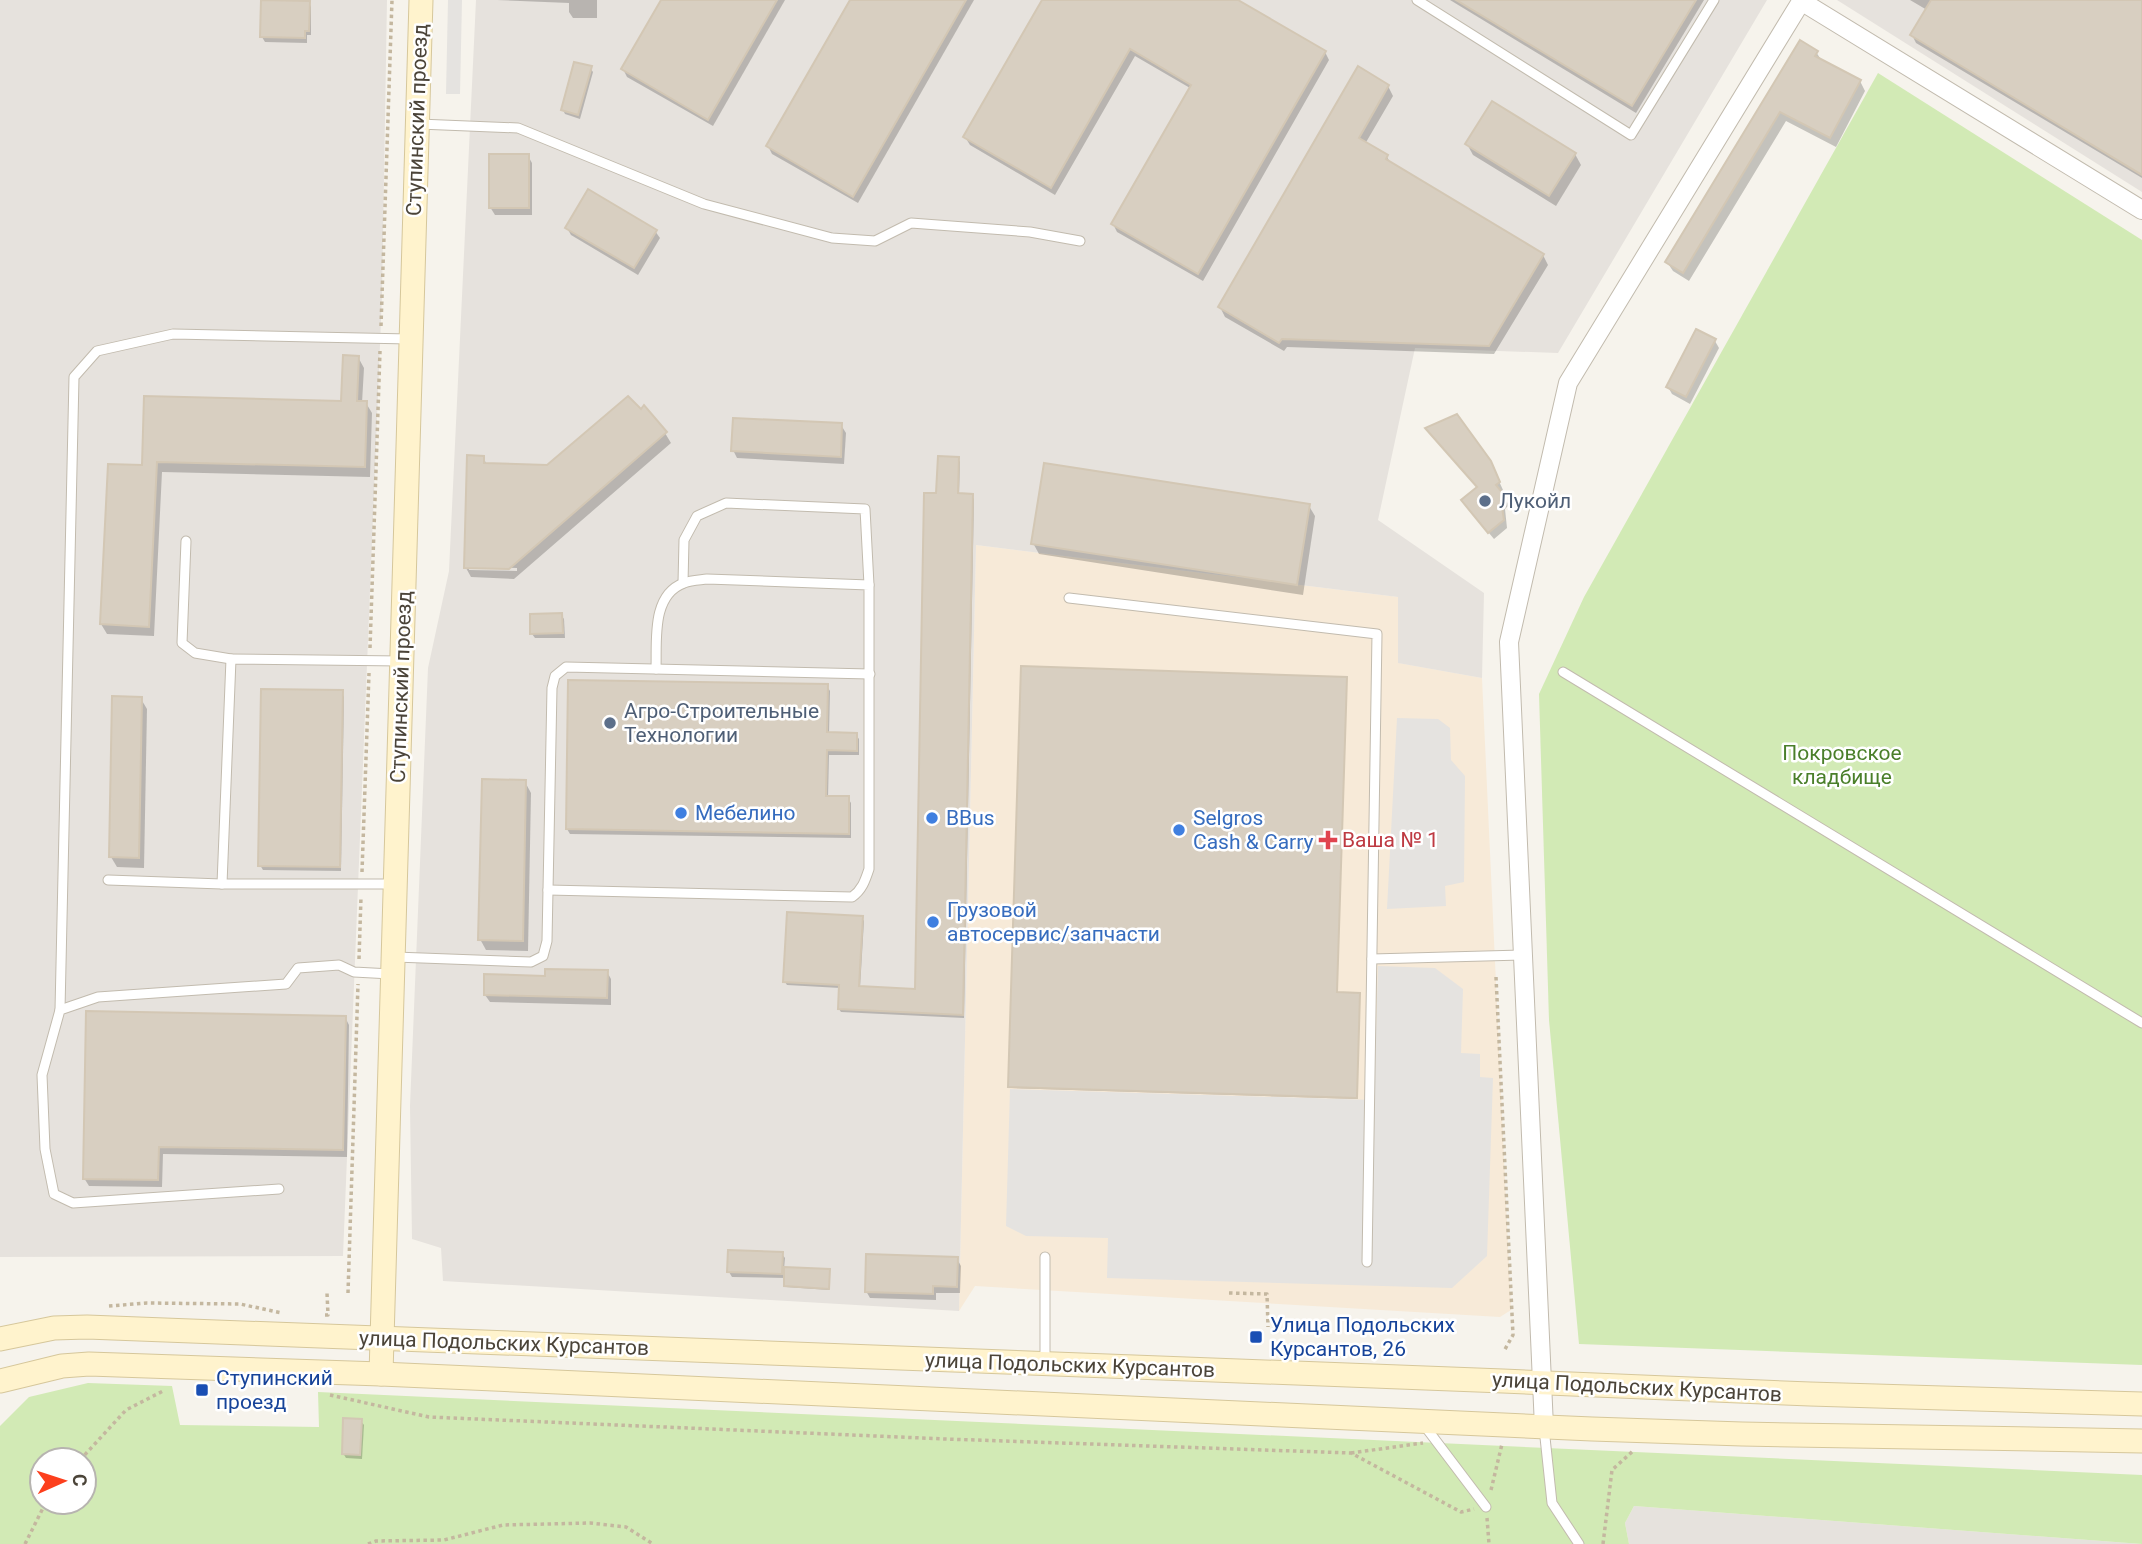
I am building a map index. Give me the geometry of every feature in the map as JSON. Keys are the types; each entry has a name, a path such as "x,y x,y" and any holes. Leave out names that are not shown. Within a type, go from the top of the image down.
{"main road":[{"name":"Ступинский проезд","path":"381,1374 421,0"},
{"name":"улица Подольских Курсантов","path":"0,1339 54,1328 87,1327 1810,1394 2142,1404"},
{"name":"улица Подольских Курсантов","path":"0,1381 38,1370 89,1364 381,1374 1544,1427 2142,1441"},
{"name":"улица Подольских Курсантов","path":"0,1395 38,1370"}],"street":[{"path":"1544,1427 1509,642 1568,383 1801,1 2142,210"}],"lane":[{"path":"1417,0 1631,135 1714,0"},
{"path":"417,124 519,128 704,204 832,238 875,240 911,223 1030,232 1080,241"},
{"path":"279,1189 73,1203 54,1194 45,1149 41,1075 60,1010 74,377 97,351 173,334 411,339"},
{"path":"548,890 852,897 859,892 869,869 870,674 865,509 726,503 697,516 684,540 682,583"},
{"path":"186,541 182,643 195,653 231,659 402,662"},
{"path":"656,669 657,616 666,597 682,583 707,579 869,585"},
{"path":"1069,598 1377,634 1367,1262"},
{"path":"222,884 231,659"},
{"path":"60,1010 98,997 286,985 298,968 339,965 354,972 393,966 531,962 543,956 547,941 552,688 555,676 566,667 870,674"},
{"path":"1563,672 2142,1023"},
{"path":"108,880 222,884 395,884"},
{"path":"1371,959 1522,955"},
{"path":"1045,1257 1045,1365"},
{"path":"1420,1421 1486,1507"},
{"path":"1544,1427 1552,1503 1579,1544"}],"path":[{"path":"1496,977 1513,1335 1504,1351"},
{"path":"327,1293 328,1315"},
{"path":"1229,1293 1268,1294 1268,1328"},
{"path":"93,1446 126,1410 163,1391"},
{"path":"330,1395 429,1417 946,1439 1351,1453 1436,1441"},
{"path":"1489,1544 1486,1507 1502,1444"},
{"path":"1603,1544 1612,1470 1639,1445"},
{"path":"1351,1453 1461,1512 1486,1507"},
{"path":"25,1544 39,1516"},
{"path":"368,1544 376,1541 444,1540 503,1525 590,1523 626,1527 653,1544"}],"shaded area":[{"path":"0,0 387,0 382,295 343,1256 0,1257"},
{"path":"448,0 462,0 460,94 446,94"},
{"path":"476,0 1767,0 1558,353 1415,348 1378,520 1484,593 1482,678 1398,663 1398,597 976,545 959,1311 443,1281 441,1248 412,1239 410,1106 428,668 449,571"},
{"path":"1837,0 2142,0 2142,192"},
{"path":"976,545 1398,597 1399,663 1482,678 1511,1310 1500,1317 975,1286 959,1311"},
{"path":"1397,718 1438,719 1450,728 1451,760 1465,776 1464,882 1445,886 1446,906 1387,909"},
{"path":"1378,966 1435,968 1463,989 1461,1053 1480,1054 1480,1077 1493,1078 1487,1256 1452,1288 1107,1278 1108,1238 1026,1236 1006,1226 1010,1089 1374,1100"},
{"path":"1634,1506 2142,1544 1629,1544 1625,1523"}],"green space":[{"name":"Покровское кладбище","path":"1878,73 2142,240 2142,1365 1579,1344 1549,1020 1539,694 1584,597"},
{"path":"88,1383 172,1386 180,1425 319,1427 318,1392 2142,1475 2142,1544 1634,1506 1625,1523 1629,1544 0,1544 0,1426 29,1397"}],"building":[{"path":"261,0 310,1 309,31 305,31 305,38 260,37"},
{"path":"661,0 777,0 708,120 621,69"},
{"path":"850,0 966,0 853,197 766,146"},
{"path":"1042,0 1238,0 1326,51 1198,274 1111,224 1191,85 1130,49 1051,188 963,137"},
{"path":"1456,0 1696,0 1632,106"},
{"path":"1931,0 2142,0 2142,175 1910,35"},
{"path":"1800,40 1818,51 1815,56 1861,80 1830,138 1780,112 1683,273 1665,262"},
{"path":"574,62 592,66 578,115 561,110"},
{"path":"1358,66 1389,85 1359,138 1388,155 1386,159 1544,254 1489,346 1282,339 1279,343 1218,307"},
{"path":"1492,101 1576,153 1549,196 1465,144"},
{"path":"489,154 529,154 529,208 489,208"},
{"path":"588,189 657,230 634,268 565,228"},
{"path":"1696,329 1716,339 1686,397 1666,387"},
{"path":"343,355 359,356 357,401 367,401 365,467 157,462 149,627 100,624 108,464 142,465 144,396 341,401"},
{"path":"628,396 641,409 644,405 667,432 509,569 464,568 467,455 484,456 484,463 547,465"},
{"path":"1457,414 1491,461 1500,482 1496,485 1506,497 1501,501 1504,520 1488,533 1461,500 1477,487 1425,428"},
{"path":"733,418 842,423 841,457 731,451"},
{"path":"938,456 959,457 958,493 973,494 963,1015 838,1009 839,985 783,982 787,912 863,916 859,986 915,989 924,493 936,493"},
{"path":"1044,463 1310,504 1297,585 1031,544"},
{"path":"562,613 563,633 530,634 530,614"},
{"name":"Selgros Cash & Carry","path":"1021,666 1347,677 1337,992 1360,993 1357,1098 1008,1087"},
{"path":"568,680 828,684 827,732 857,733 857,751 827,750 826,796 849,796 849,834 566,829"},
{"path":"261,689 343,690 340,867 258,866"},
{"path":"112,696 142,697 139,858 109,857"},
{"path":"482,779 526,780 523,941 478,940"},
{"path":"545,969 608,970 607,998 484,995 484,974 545,976"},
{"path":"86,1011 346,1016 343,1150 159,1147 158,1180 83,1179"},
{"path":"728,1250 783,1252 782,1274 727,1272"},
{"path":"866,1254 958,1257 957,1287 933,1286 933,1294 865,1292"},
{"path":"784,1267 830,1269 829,1289 784,1286"},
{"path":"343,1418 362,1419 360,1455 342,1454"}],"place":[{"name":"Лукойл","path":"1485,501"},
{"name":"Агро-Строительные Технологии","path":"610,723"},
{"name":"Мебелино","path":"681,813"},
{"name":"BBus","path":"932,818"},
{"name":"Selgros Cash & Carry","path":"1179,830"},
{"name":"Ваша № 1","path":"1328,840"},
{"name":"Грузовой автосервис/запчасти","path":"933,922"},
{"name":"Улица Подольских Курсантов, 26","path":"1256,1337"},
{"name":"Ступинский проезд","path":"202,1390"}]}
